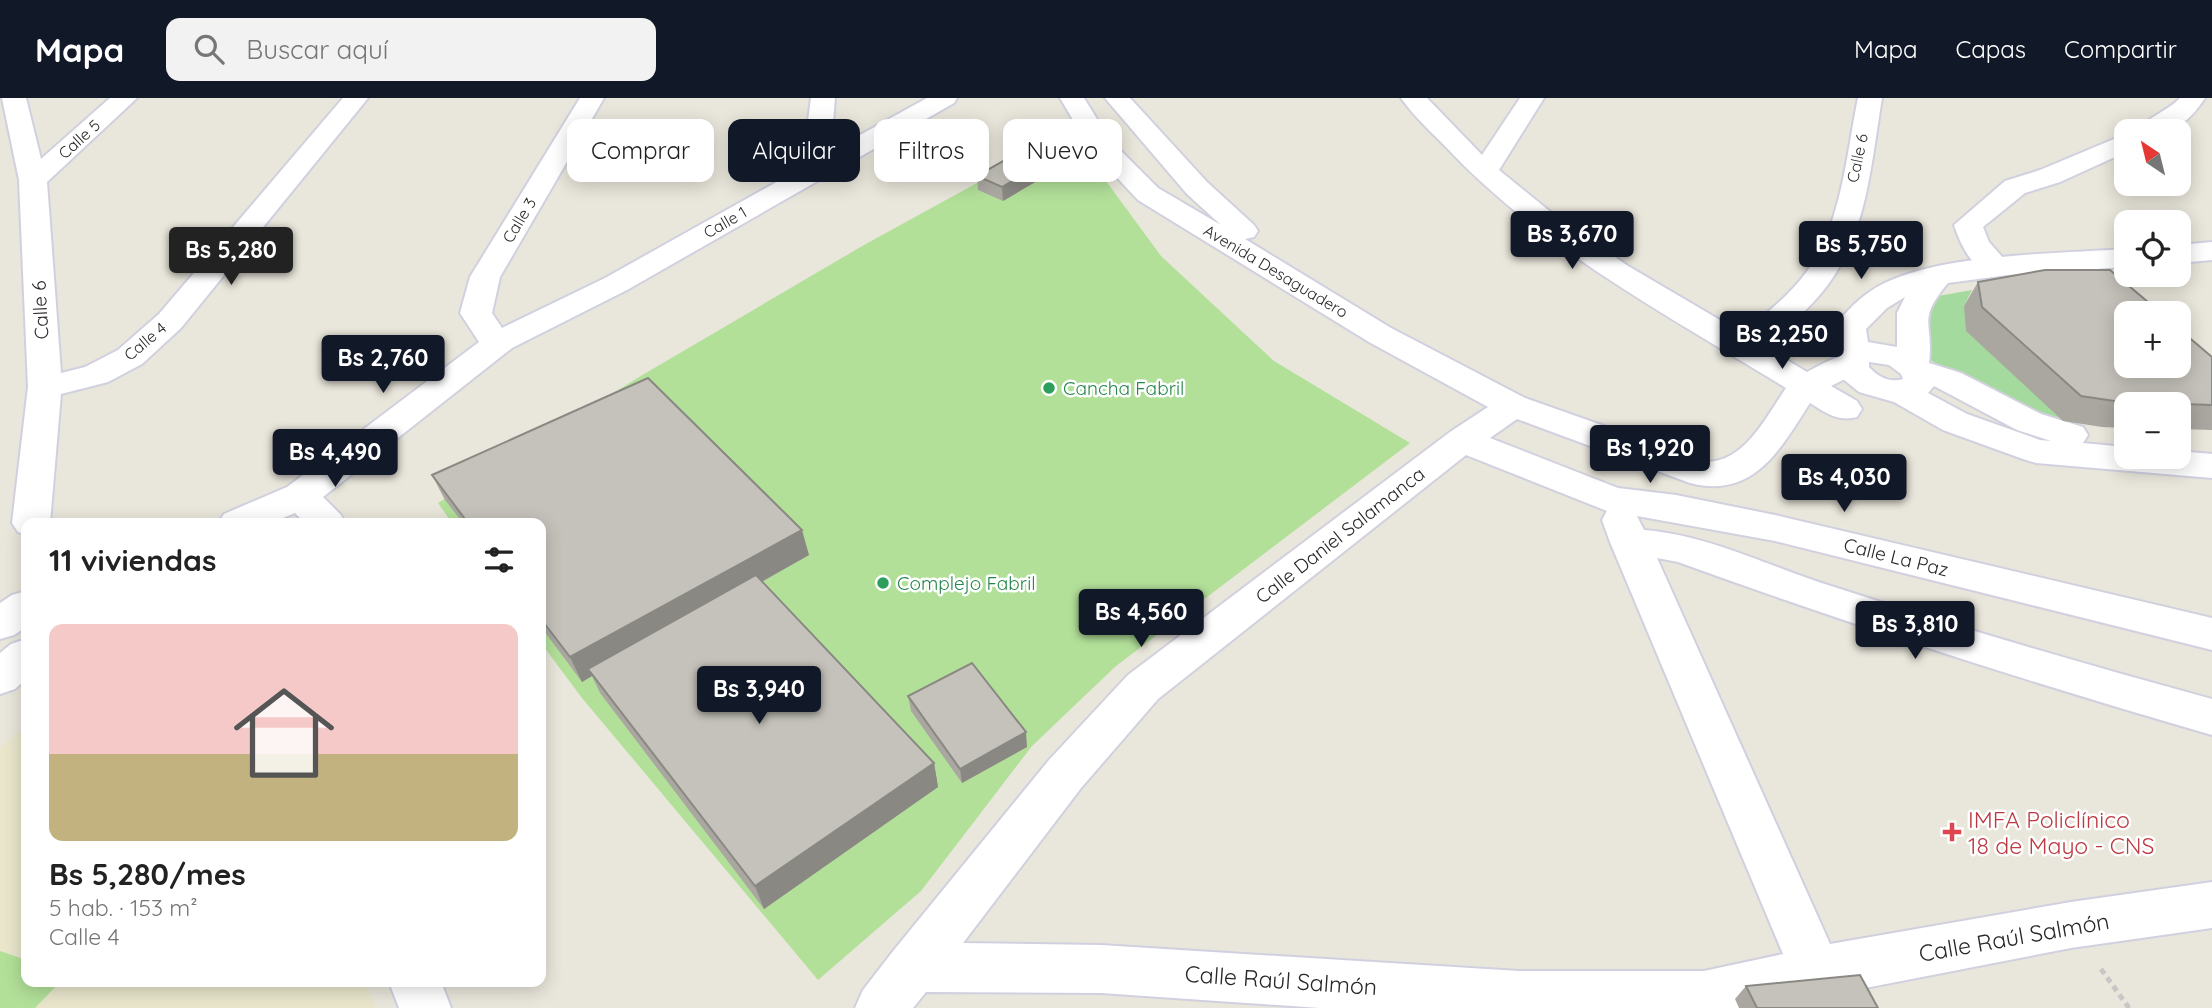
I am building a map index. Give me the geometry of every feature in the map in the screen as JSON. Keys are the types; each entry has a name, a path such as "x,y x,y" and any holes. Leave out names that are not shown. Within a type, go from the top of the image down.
{"street":[{"name":"Calle 6","path":"14,98 33,180 45,387 32,518"},
{"name":"Calle 5","path":"33,180 125,98"},
{"name":"Calle 4","path":"45,387 96,375 130,357 170,321 356,98"},
{"name":"Calle 3","path":"501,341 487,333 476,313 485,277 592,98"},
{"path":"821,119 824,98"},
{"name":"Calle 1","path":"860,145 945,98"},
{"name":"Avenida Desaguadero","path":"1072,98 1100,144 1148,194 1380,335 1513,406"},
{"path":"1117,98 1197,188 1305,287"},
{"path":"1413,98 1484,172 1543,220 1617,272 1845,409"},
{"path":"1484,172 1532,98"},
{"name":"Calle 6","path":"1744,348 1777,319 1821,273 1844,222 1870,98"},
{"path":"2170,119 2182,111 2193,98"},
{"path":"1997,268 1975,245 1968,225 2015,187 2050,176 2114,147"},
{"name":"Calle 1","path":"501,341 616,284 795,182"},
{"path":"2191,253 2212,251"},
{"path":"2114,259 1939,275 1896,289 1867,310 1850,328 1855,358 1852,370 1866,383 1904,379 1949,380 2029,422 2114,448"},
{"path":"1768,441 1845,409 1904,379 1916,352 1911,319 1914,308 1919,297 1939,275"},
{"path":"249,518 300,496 501,341"},
{"path":"1513,406 1703,474 1724,474 1746,464 1768,441 1795,380 1855,358"},
{"path":"1904,379 1955,422 2036,451 2114,457"},
{"name":"Calle Daniel Salamanca","path":"881,1008 1065,774 1143,687 1462,440 1513,406"},
{"name":"Calle La Paz","path":"1462,440 1613,500 1676,508 1775,528 2212,635"},
{"path":"2191,464 2212,466"},
{"path":"300,496 322,518"},
{"path":"1613,500 1816,971"},
{"path":"1629,542 1666,545 1686,550 1814,596 2070,677 2212,717"},
{"path":"0,624 21,609"},
{"path":"0,677 21,658"},
{"name":"Calle Raúl Salmón","path":"912,967 1101,969 1519,996 1704,996 1816,971 2071,925 2212,905"},
{"path":"417,987 425,1008"}],"shaded area":[{"path":"21,730 21,987 367,987 376,1008 0,1008 0,748"}],"green space":[{"name":"Complejo Fabril","path":"1003,169 1003,182 1107,182 1161,256 1274,361 1410,443 1116,666 1032,746 921,891 818,980 582,698 546,650 546,518 448,518 438,503 639,377 864,245 979,182 989,182 989,176"},
{"path":"1972,290 1964,306 2063,421 1974,389 1923,355 1927,298"},
{"path":"0,951 21,958 21,987 55,987 35,1008 0,1008"}],"building":[{"path":"1003,161 1003,182 1011,182 1002,187 989,181 989,169"},
{"path":"2045,270 2110,270 2114,273 2114,287 2130,287 2147,301 2114,301 2114,378 2191,378 2191,339 2212,357 2212,405 2191,404 2191,392 2114,392 2114,401 2081,396 1982,307 1978,282"},
{"path":"648,378 802,530 570,657 546,626 546,518 464,518 432,475"},
{"path":"756,575 934,763 755,886 588,669"},
{"path":"972,663 1026,732 960,769 908,696"},
{"path":"1860,975 1878,1008 1757,1008 1746,986"}],"place":[{"name":"Cancha Fabril","path":"1049,388"},
{"name":"Complejo Fabril","path":"883,583"},
{"name":"IMFA Policlínico 18 de Mayo - CNS","path":"1952,832"}]}
